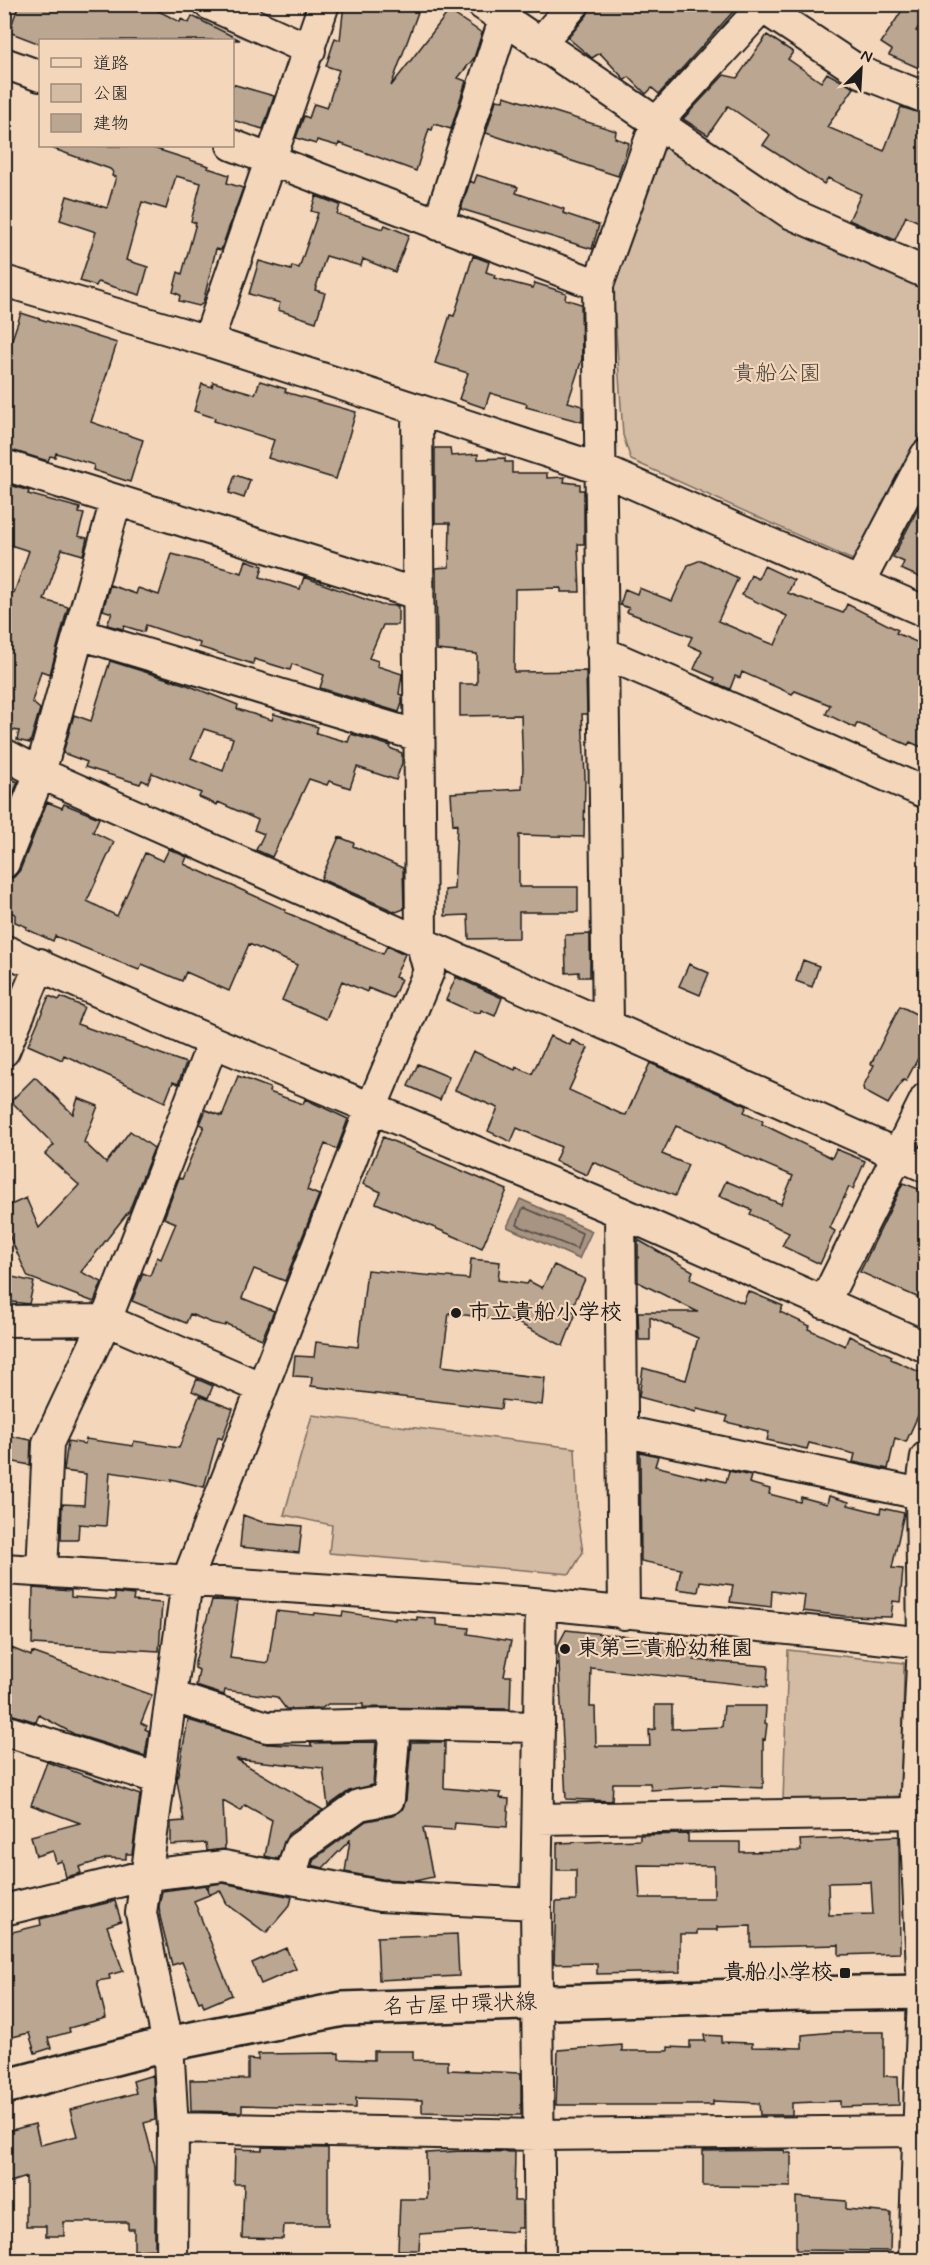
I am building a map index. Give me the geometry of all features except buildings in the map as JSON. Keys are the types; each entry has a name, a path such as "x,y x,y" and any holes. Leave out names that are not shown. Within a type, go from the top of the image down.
{"main road":[{"name":"名古屋中環状線","path":"4,2088 168,2044 343,2009 924,1992"}],"street":[{"path":"209,4 310,50"},
{"path":"208,341 324,4"},
{"path":"539,44 574,4"},
{"path":"608,1025 598,285 656,123 763,6 860,72 926,98"},
{"path":"438,225 493,12 790,213 926,273"},
{"path":"4,63 39,76"},
{"path":"234,146 598,285"},
{"path":"4,281 208,341 600,470 926,612"},
{"path":"172,2260 172,2128 168,2044 141,1913 187,1581 372,1106 429,971 421,941 417,409"},
{"path":"859,583 926,455"},
{"path":"4,465 417,594"},
{"path":"4,863 40,773 116,500"},
{"path":"79,634 419,736"},
{"path":"602,652 926,793"},
{"path":"4,754 40,773 926,1167"},
{"path":"4,950 213,1042 372,1106 620,1212 926,1347"},
{"path":"4,1052 40,964"},
{"path":"42,1571 48,1443 106,1320 213,1042"},
{"path":"824,1303 926,1098"},
{"path":"620,1212 624,1614"},
{"path":"4,1321 106,1320 262,1388"},
{"path":"621,1431 921,1494"},
{"path":"914,2260 924,1992 915,1813 924,1643 921,1494 926,1457"},
{"path":"4,1569 542,1604 924,1643"},
{"path":"540,2260 539,2002 536,1904 542,1604"},
{"path":"171,1696 267,1727 395,1724 539,1727"},
{"path":"290,1878 299,1848 359,1805 389,1799 395,1724"},
{"path":"4,1730 160,1779"},
{"path":"538,1819 915,1813"},
{"path":"4,1910 147,1875 225,1866 380,1896 536,1904"},
{"path":"172,2128 538,2135 917,2132"}],"green space":[{"name":"貴船公園","path":"663,142 925,286 925,425 857,562 631,460 623,435 613,288"},
{"path":"312,1415 575,1448 578,1519 583,1552 570,1574 329,1553 332,1525 284,1515"},
{"path":"788,1650 904,1663 902,1796 783,1801"}],"water":[{"path":"520,1199 592,1231 579,1259 507,1227"}],"place":[{"name":"市立貴船小学校","path":"456,1313"},
{"name":"東第三貴船幼稚園","path":"565,1649"},
{"name":"貴船小学校","path":"845,1973"}]}
